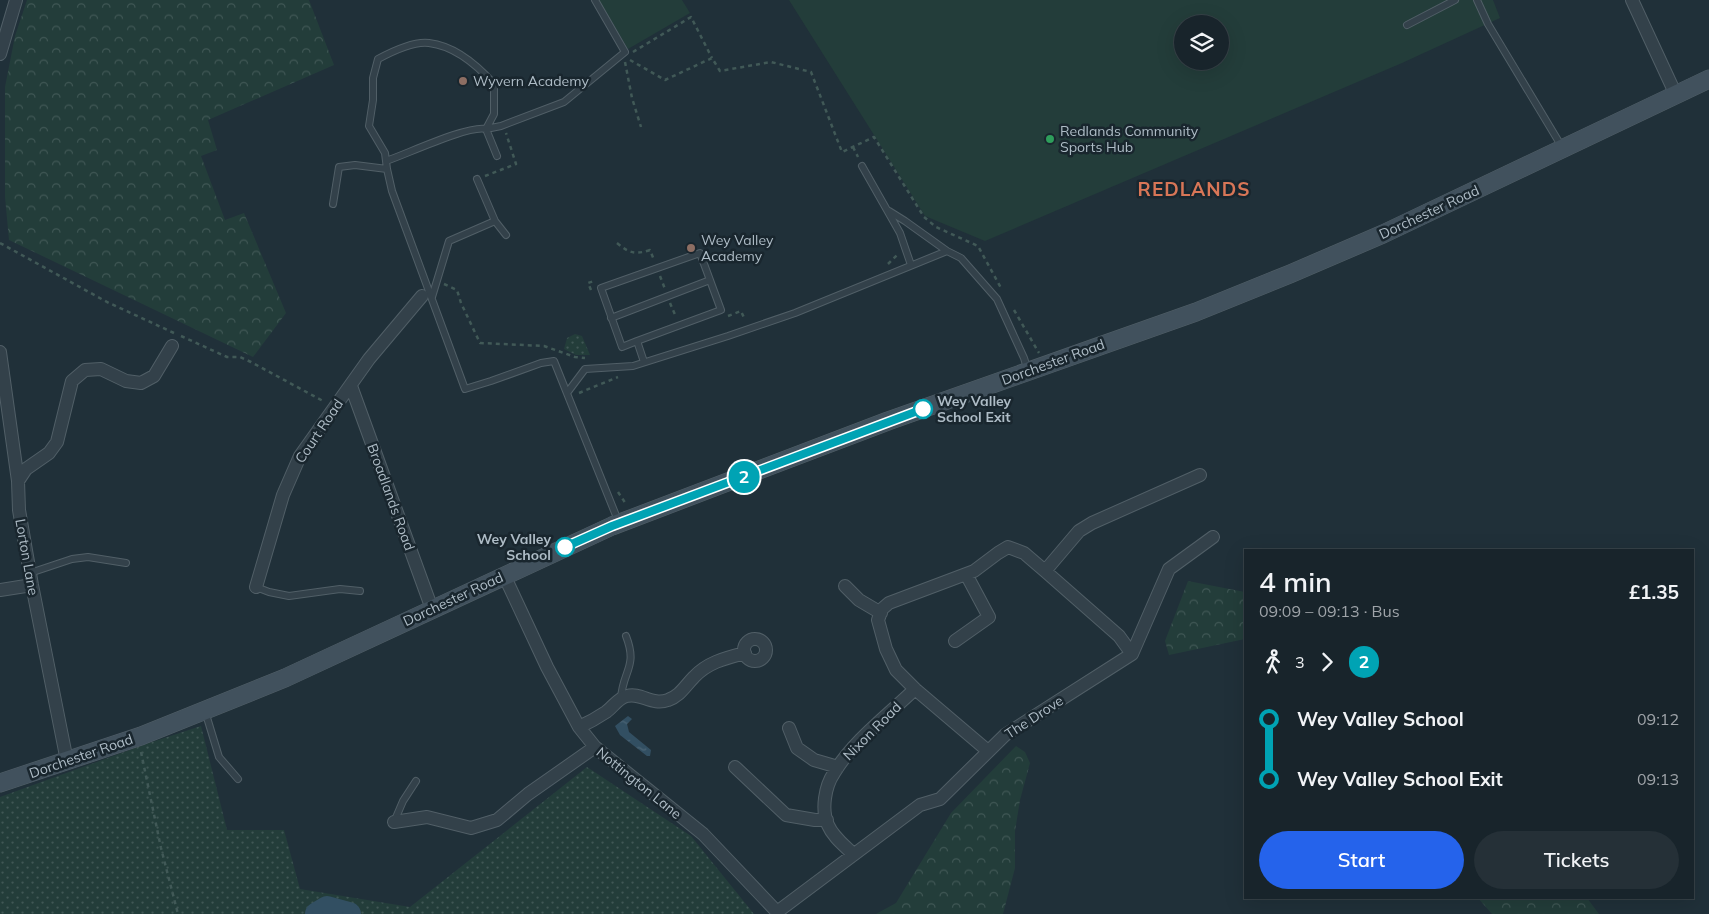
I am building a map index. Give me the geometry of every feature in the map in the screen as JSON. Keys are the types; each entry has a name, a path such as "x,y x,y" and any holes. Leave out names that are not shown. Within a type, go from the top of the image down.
{"main road":[{"name":"Dorchester Road","path":"0,783 137,737 285,678 596,533 618,518 888,422 1034,362 1196,312 1290,274 1383,234 1709,79"}],"street":[{"path":"0,54 16,0"},
{"path":"1632,0 1676,95"},
{"name":"Court Road","path":"256,587 283,495 300,456 369,359 428,296"},
{"path":"18,481 26,469 49,453 57,442 72,381 85,370 101,369 126,381 142,383 154,376 172,346"},
{"name":"Lorton Lane","path":"0,352 18,481 19,510 67,761"},
{"name":"Broadlands Road","path":"350,386 432,609"},
{"path":"1045,571 1079,531 1092,523 1200,475"},
{"path":"1132,654 1169,570 1214,537"},
{"path":"988,751 915,689 896,670 886,649 878,620 882,609 889,603 974,571 998,552 1008,548 1024,553 1119,636 1132,654"},
{"path":"955,641 989,617 966,574"},
{"name":"Nottington Lane","path":"504,575 547,667 579,728 595,747 703,834 778,913"},
{"path":"0,590 31,579"},
{"path":"845,586 859,600 881,613"},
{"path":"579,728 606,712 621,699 629,695 652,702 668,700 681,692 694,677 713,662 745,653"},
{"name":"The Drove","path":"778,913 853,854 920,805 940,799 1005,735 1132,654"},
{"name":"Nixon Road","path":"853,854 836,837 828,825 824,806 832,774 847,754 915,689"},
{"path":"789,728 798,748 814,760 838,767"},
{"path":"394,822 427,817 471,828 497,820 528,794 595,747"},
{"path":"735,767 786,815 827,820"}],"lane":[{"path":"386,161 465,131 501,126 564,102 625,52 595,0"},
{"path":"1407,25 1455,0"},
{"path":"1477,0 1488,24 1563,148"},
{"path":"486,129 494,114 494,84 482,70 457,52 429,43 401,48 378,58 373,78 373,100 368,126 384,153 392,191 428,296 465,389 491,382 541,363 554,361 618,518"},
{"path":"486,129 497,156"},
{"path":"332,204 339,167 355,165 387,169"},
{"path":"862,166 900,233 911,265"},
{"path":"479,178 495,222 506,235"},
{"path":"888,210 947,251 962,258 997,299 1034,362"},
{"path":"428,296 437,280 449,241 495,222"},
{"path":"567,393 585,369 632,366 795,313 947,251"},
{"path":"700,252 710,280 721,310 622,347 601,288 700,252"},
{"path":"612,318 710,280"},
{"path":"637,341 644,362"},
{"path":"31,579 72,558 88,557 126,563"},
{"path":"256,587 269,592 290,596 340,589 360,591"},
{"path":"621,699 622,688 632,657 626,636"},
{"path":"205,710 219,757 238,778"},
{"path":"394,822 403,801 416,781"}],"path":[{"path":"633,52 691,17 720,71 771,62 811,72 842,152 874,137 924,217 945,232 978,246 1004,294"},
{"path":"641,127 632,98 625,57 665,80 712,58"},
{"path":"479,178 516,164 504,129"},
{"path":"943,236 945,232"},
{"path":"0,243 107,302 226,357 240,357 251,362 335,407"},
{"path":"886,266 900,252"},
{"path":"437,280 457,290 461,303 480,343 544,346 575,357 591,359"},
{"path":"1012,308 1034,362"},
{"path":"618,518 628,507"},
{"path":"137,737 161,848 178,914"}],"green space":[{"path":"27,0 309,0 334,65 208,120 217,150 201,156 225,220 244,213 286,313 253,357 9,240 5,197 5,87 15,36"},
{"path":"599,0 682,0 690,13 628,49"},
{"name":"Redlands Community Sports Hub","path":"789,0 1493,0 1500,18 1402,63 985,241 925,216"},
{"path":"575,334 582,336 590,355 576,355 564,349 567,338"},
{"path":"1188,581 1244,592 1244,639 1169,655 1165,641"},
{"path":"201,726 227,830 284,830 300,889 410,907 587,767 691,836 754,914 0,914 0,797"},
{"path":"1016,746 1025,752 1030,763 1020,800 1015,831 1015,868 1003,914 876,914 896,903 951,813"},
{"path":"1479,899 1588,899 1599,914 1492,914"}],"water":[{"path":"628,716 632,719 627,724 629,732 651,750 650,756 647,756 620,735 615,726"}],"waterway":[{"path":"317,914 327,908 349,914"}],"bus line":[{"name":"2","path":"565,547 612,526 923,409"}],"place":[{"name":"Wyvern Academy","path":"463,81"},
{"name":"Redlands Community Sports Hub","path":"1050,139"},
{"name":"Wey Valley Academy","path":"691,248"},
{"name":"Wey Valley School Exit","path":"923,409"},
{"name":"Wey Valley School","path":"565,547"}],"district":[{"name":"REDLANDS","path":"1194,189"}]}
